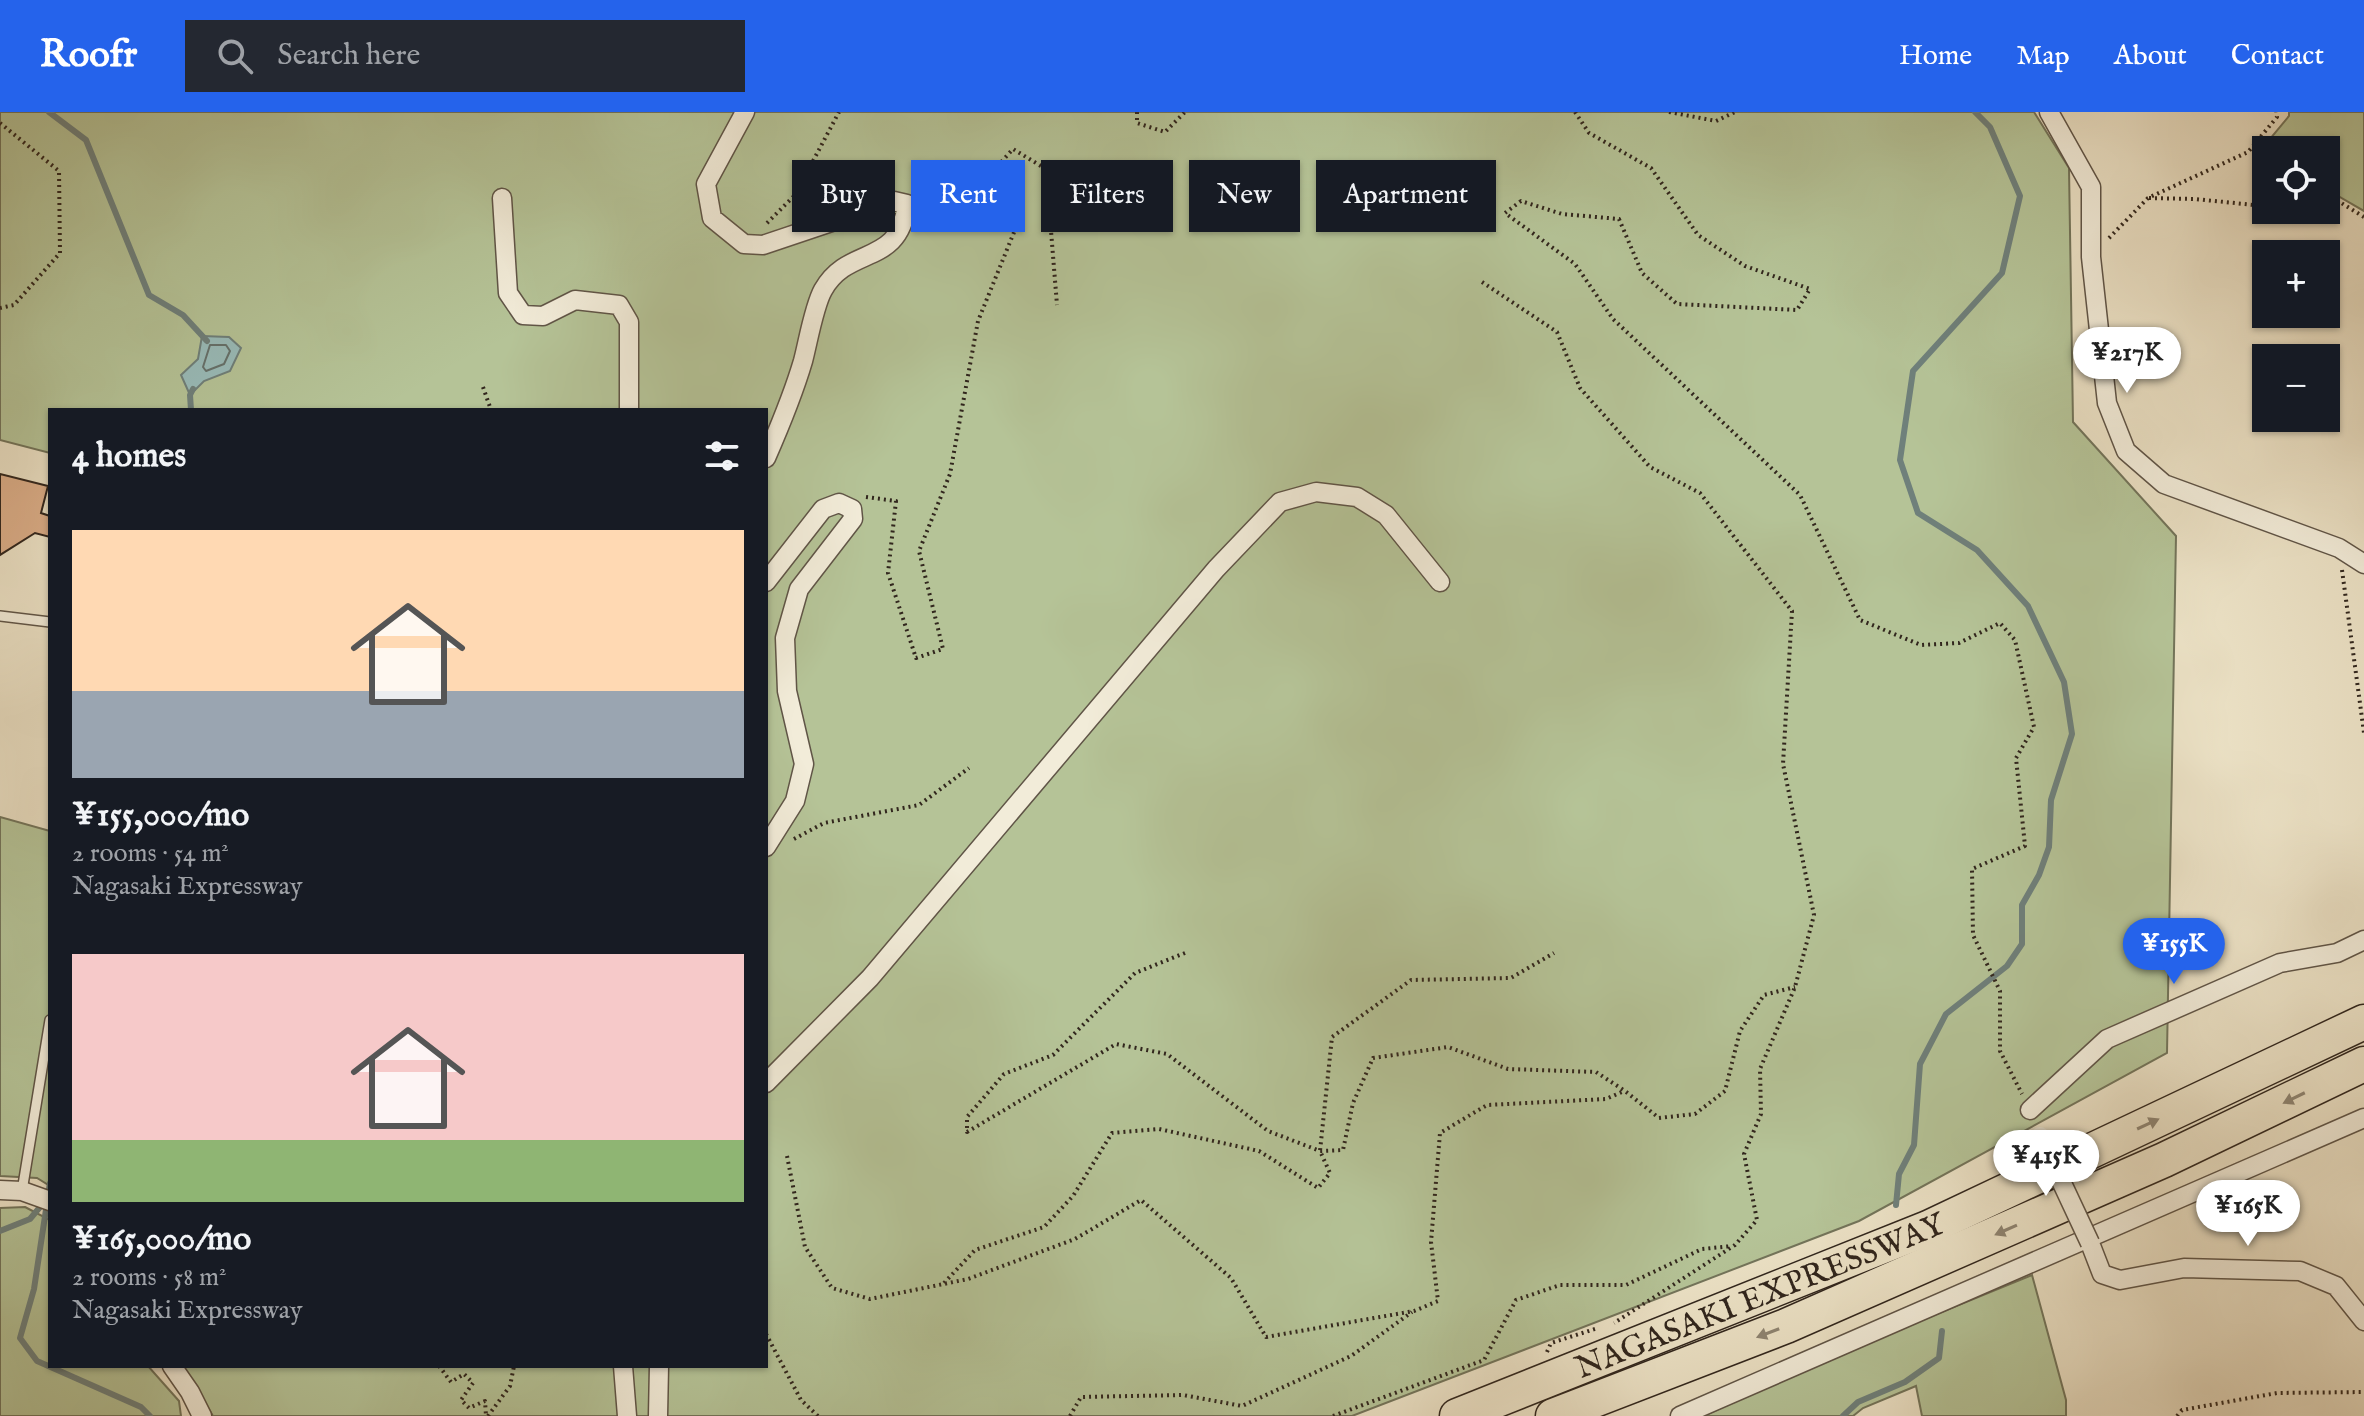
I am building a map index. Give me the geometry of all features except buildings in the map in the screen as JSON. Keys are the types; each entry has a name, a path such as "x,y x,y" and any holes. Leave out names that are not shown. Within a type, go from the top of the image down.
{"highway":[{"name":"NAGASAKI EXPRESSWAY","path":"1457,1416 1928,1228 2364,1022"},
{"name":"NAGASAKI EXPRESSWAY","path":"1553,1416 1800,1320 2164,1160 2364,1064"}],"street":[{"path":"745,112 706,184 712,218 744,244 763,245 894,201 907,204 904,225 888,246 846,265 823,291 791,401 768,453"},
{"path":"2049,112 2091,187 2091,257 2107,403 2126,451 2164,484 2339,548 2364,564"},
{"path":"502,198 508,293 523,315 543,316 575,300 619,305 629,322 629,408"},
{"path":"768,1081 870,978 1216,569 1280,502 1316,492 1357,497 1386,515 1440,582"},
{"path":"768,579 823,509 839,503 852,509 853,519 799,589 785,638 787,691 804,764 795,801 768,844"},
{"path":"2030,1110 2107,1039 2280,963 2337,953 2364,940"},
{"path":"1680,1416 2364,1118"},
{"path":"2040,1136 2102,1274 2120,1280 2184,1268 2300,1271 2336,1286 2364,1321"},
{"path":"0,1190 36,1195"},
{"path":"173,1368 202,1416"},
{"path":"623,1368 627,1416"},
{"path":"658,1416 659,1368"}],"lane":[{"path":"0,616 48,622"},
{"path":"36,1195 48,1045"}],"path":[{"path":"744,244 795,195 839,112"},
{"path":"1137,112 1137,123 1165,132 1185,112"},
{"path":"1575,112 1589,133 1651,168 1698,235 1745,266 1810,289 1797,310 1677,304 1642,273 1619,219 1562,214 1521,201 1505,213 1575,264 1613,319 1800,495 1860,620 1921,645 1959,643 2000,623 2015,640 2034,727 2016,758 2025,846 1972,869 1973,935 2000,991 2000,1051 2030,1110"},
{"path":"1669,112 1716,121 1735,112"},
{"path":"2091,257 2148,198 2248,152 2277,117 2276,112"},
{"path":"0,123 59,171 60,253 14,305 0,308"},
{"path":"852,509 868,496 896,501 888,573 916,658 943,649 919,551 950,474 978,321 1021,215 994,170 1013,149 1046,169 1057,305"},
{"path":"2148,198 2252,205"},
{"path":"2340,202 2364,217"},
{"path":"1482,282 1557,332 1580,388 1650,467 1700,493 1792,611 1783,764 1814,915 1795,987 1760,1069 1761,1114 1744,1154 1757,1220 1735,1245 1612,1324"},
{"path":"483,387 490,408"},
{"path":"2339,548 2364,733"},
{"path":"789,841 824,823 919,805 969,768"},
{"path":"1185,953 1135,973 1053,1055 1004,1074 967,1117 967,1132 1116,1044 1167,1054 1268,1131 1320,1151 1343,1150 1353,1103 1373,1058 1448,1047 1508,1069 1596,1072 1659,1118 1695,1114 1725,1091 1740,1031 1764,995 1795,987"},
{"path":"942,1284 975,1250 1044,1227 1073,1196 1112,1133 1159,1129 1259,1151 1318,1188 1330,1173 1320,1151 1332,1037 1411,980 1511,978 1554,953"},
{"path":"787,1156 805,1247 832,1288 870,1299 968,1279 1075,1239 1141,1200 1231,1278 1266,1337 1414,1311 1438,1301 1431,1242 1440,1133 1487,1105 1606,1099 1625,1091"},
{"path":"1333,1416 1484,1360 1516,1300 1560,1285 1626,1285 1702,1249 1735,1245"},
{"path":"1070,1416 1081,1397 1183,1395 1242,1406 1351,1356 1414,1311"},
{"path":"1544,1358 1551,1343 1600,1327"},
{"path":"768,1338 801,1400 818,1416"},
{"path":"440,1368 451,1382 464,1374 473,1383 461,1400 469,1408 485,1401 487,1416"},
{"path":"487,1416 510,1386 514,1368"},
{"path":"2177,1416 2182,1410 2277,1393 2364,1392"}],"green space":[{"path":"0,112 2034,112 2069,168 2073,422 2176,536 2167,1053 1859,1221 1352,1416 213,1416 184,1368 768,1368 768,408 48,408 48,452 0,440"},
{"path":"2289,112 2364,112 2364,211 2340,197 2340,136 2272,136"},
{"path":"0,817 48,830 48,1185 37,1178 0,1176"},
{"path":"25,1207 48,1219 48,1368 150,1368 179,1401 181,1416 0,1416 0,1208"},
{"path":"2032,1275 2066,1400 2066,1416 1922,1416 1916,1386 1863,1408 1853,1416 1704,1416 1802,1369"}],"water":[{"path":"202,336 229,337 241,348 230,371 204,381 190,395 181,375 198,359"}],"waterway":[{"path":"49,112 86,140 149,295 183,315 207,341"},
{"path":"1896,1205 1899,1174 1914,1145 1920,1064 1946,1014 2007,966 2022,944 2022,905 2039,875 2049,847 2051,800 2072,734 2064,682 2028,606 1977,550 1918,513 1900,460 1913,371 2002,273 2020,196 1990,127 1975,112"},
{"path":"191,408 193,389"},
{"path":"48,1196 34,1289 20,1338 37,1361 48,1366"},
{"path":"0,1231 30,1219 45,1201"},
{"path":"1843,1416 1858,1402 1905,1382 1939,1358 1942,1331"},
{"path":"53,1368 141,1407 150,1416"}]}
